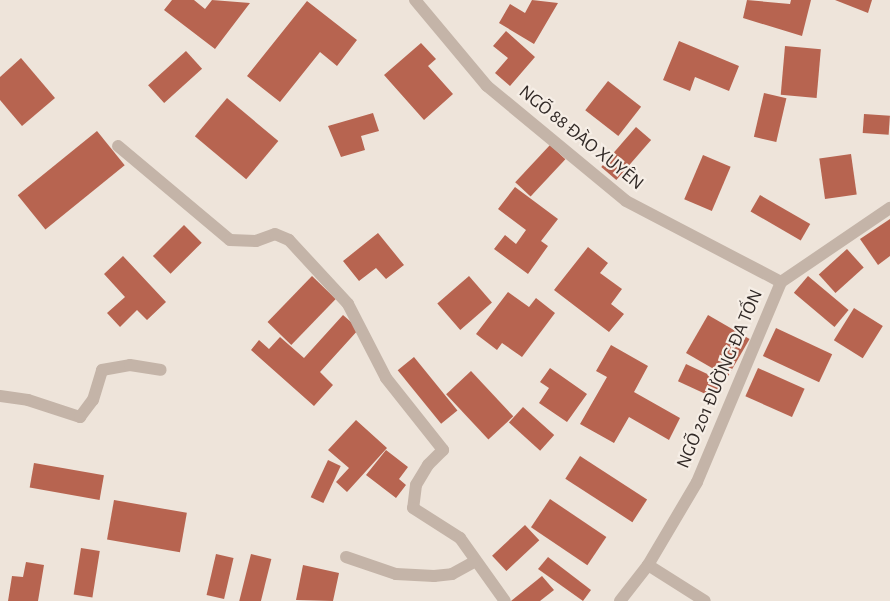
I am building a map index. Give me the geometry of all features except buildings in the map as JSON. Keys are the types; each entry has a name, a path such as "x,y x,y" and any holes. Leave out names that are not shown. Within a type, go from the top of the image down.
{"street":[{"name":"NGÕ 88 ĐÀO XUYÊN","path":"415,0 487,86 626,201 781,282"},
{"path":"118,146 230,240 256,241 275,234 289,240 348,304 386,378 444,450 428,465 416,484 413,508 460,538 474,562 505,601"},
{"name":"NGÕ 201 ĐƯỜNG ĐA TỐN","path":"620,601 648,566 697,482 781,282 890,208"},
{"path":"0,396 28,400 80,417 93,400 102,370 130,365 161,370"},
{"path":"346,557 396,574 434,576 452,574 474,562"},
{"path":"648,566 705,601"}]}
